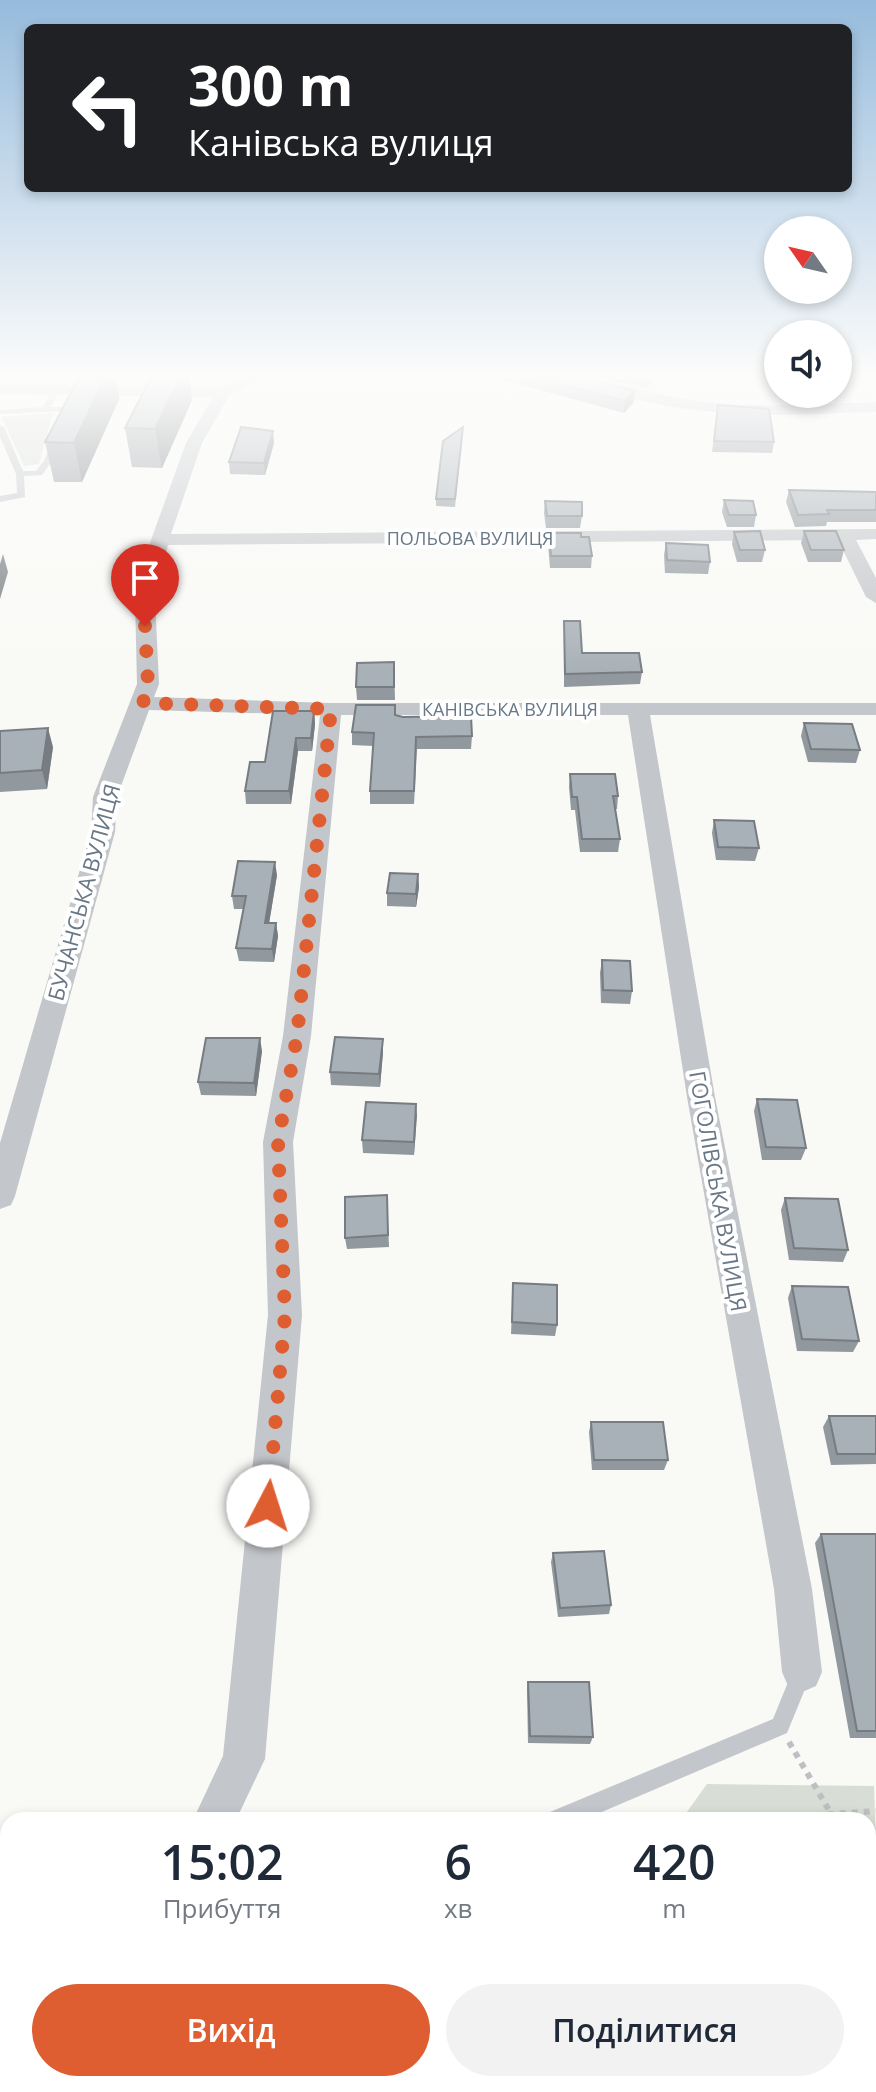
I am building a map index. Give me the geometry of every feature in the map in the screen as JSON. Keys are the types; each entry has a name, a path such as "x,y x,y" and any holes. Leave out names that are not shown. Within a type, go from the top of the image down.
{"street":[{"name":"БУЧАНСЬКА ВУЛИЦЯ","path":"0,1196 103,832 105,797 148,684 145,598 160,540 182,477"},
{"name":"ПОЛЬОВА ВУЛИЦЯ","path":"160,540 876,534"},
{"path":"845,535 876,597"},
{"name":"КАНІВСЬКА ВУЛИЦЯ","path":"143,703 331,709 876,709"},
{"path":"218,1812 244,1759 285,1315 278,1142 297,1036 331,709"},
{"name":"ГОГОЛІВСЬКА ВУЛИЦЯ","path":"638,710 701,1097 793,1589 802,1672"}],"lane":[{"path":"0,499 22,495 20,477"},
{"path":"577,1812 780,1726 802,1672"}],"path":[{"path":"780,1726 830,1812 876,1811"}],"shaded area":[{"path":"707,1784 874,1786 875,1812 687,1812"}],"building":[{"path":"439,477 457,477 455,499 436,499"},
{"path":"789,490 876,492 876,510 827,510 829,514 798,515"},
{"path":"724,500 753,501 756,515 729,515"},
{"path":"545,501 582,502 582,516 547,516"},
{"path":"760,531 765,550 740,550 734,532"},
{"path":"804,531 836,531 844,550 811,550"},
{"path":"549,533 581,533 581,537 589,537 592,556 551,556"},
{"path":"666,543 708,545 710,562 667,560"},
{"path":"564,621 580,621 582,653 639,653 642,672 565,674"},
{"path":"394,662 394,687 356,687 357,663"},
{"path":"356,705 395,705 395,715 403,717 471,716 472,736 416,737 414,791 370,791 374,733 352,732"},
{"path":"273,711 314,711 311,738 296,738 289,791 245,791 250,762 265,762"},
{"path":"804,723 852,724 860,750 811,749"},
{"path":"48,728 42,770 0,773 0,731"},
{"path":"570,774 615,774 618,796 613,796 620,839 582,839 577,797 572,797"},
{"path":"714,820 754,821 759,848 718,847"},
{"path":"238,861 275,862 265,923 276,923 272,949 236,948 246,896 232,896"},
{"path":"390,873 418,874 416,894 387,893"},
{"path":"602,960 630,961 632,991 603,990"},
{"path":"335,1037 383,1039 379,1074 330,1072"},
{"path":"206,1038 260,1038 254,1083 198,1082"},
{"path":"757,1099 797,1100 806,1148 766,1147"},
{"path":"366,1102 416,1104 414,1142 362,1140"},
{"path":"387,1195 388,1235 345,1238 345,1197"},
{"path":"785,1198 838,1199 848,1250 794,1248"},
{"path":"513,1283 557,1285 557,1325 512,1322"},
{"path":"792,1286 848,1287 859,1341 802,1339"},
{"path":"829,1416 876,1416 876,1454 837,1454"},
{"path":"591,1422 663,1422 668,1460 594,1460"},
{"path":"821,1534 876,1534 876,1731 857,1731"},
{"path":"604,1551 611,1605 560,1608 553,1553"},
{"path":"528,1682 589,1682 593,1737 530,1736"}],"route":[{"path":"145,626 148,684 143,703 331,709 297,1036 278,1142 285,1315 268,1506"}]}
